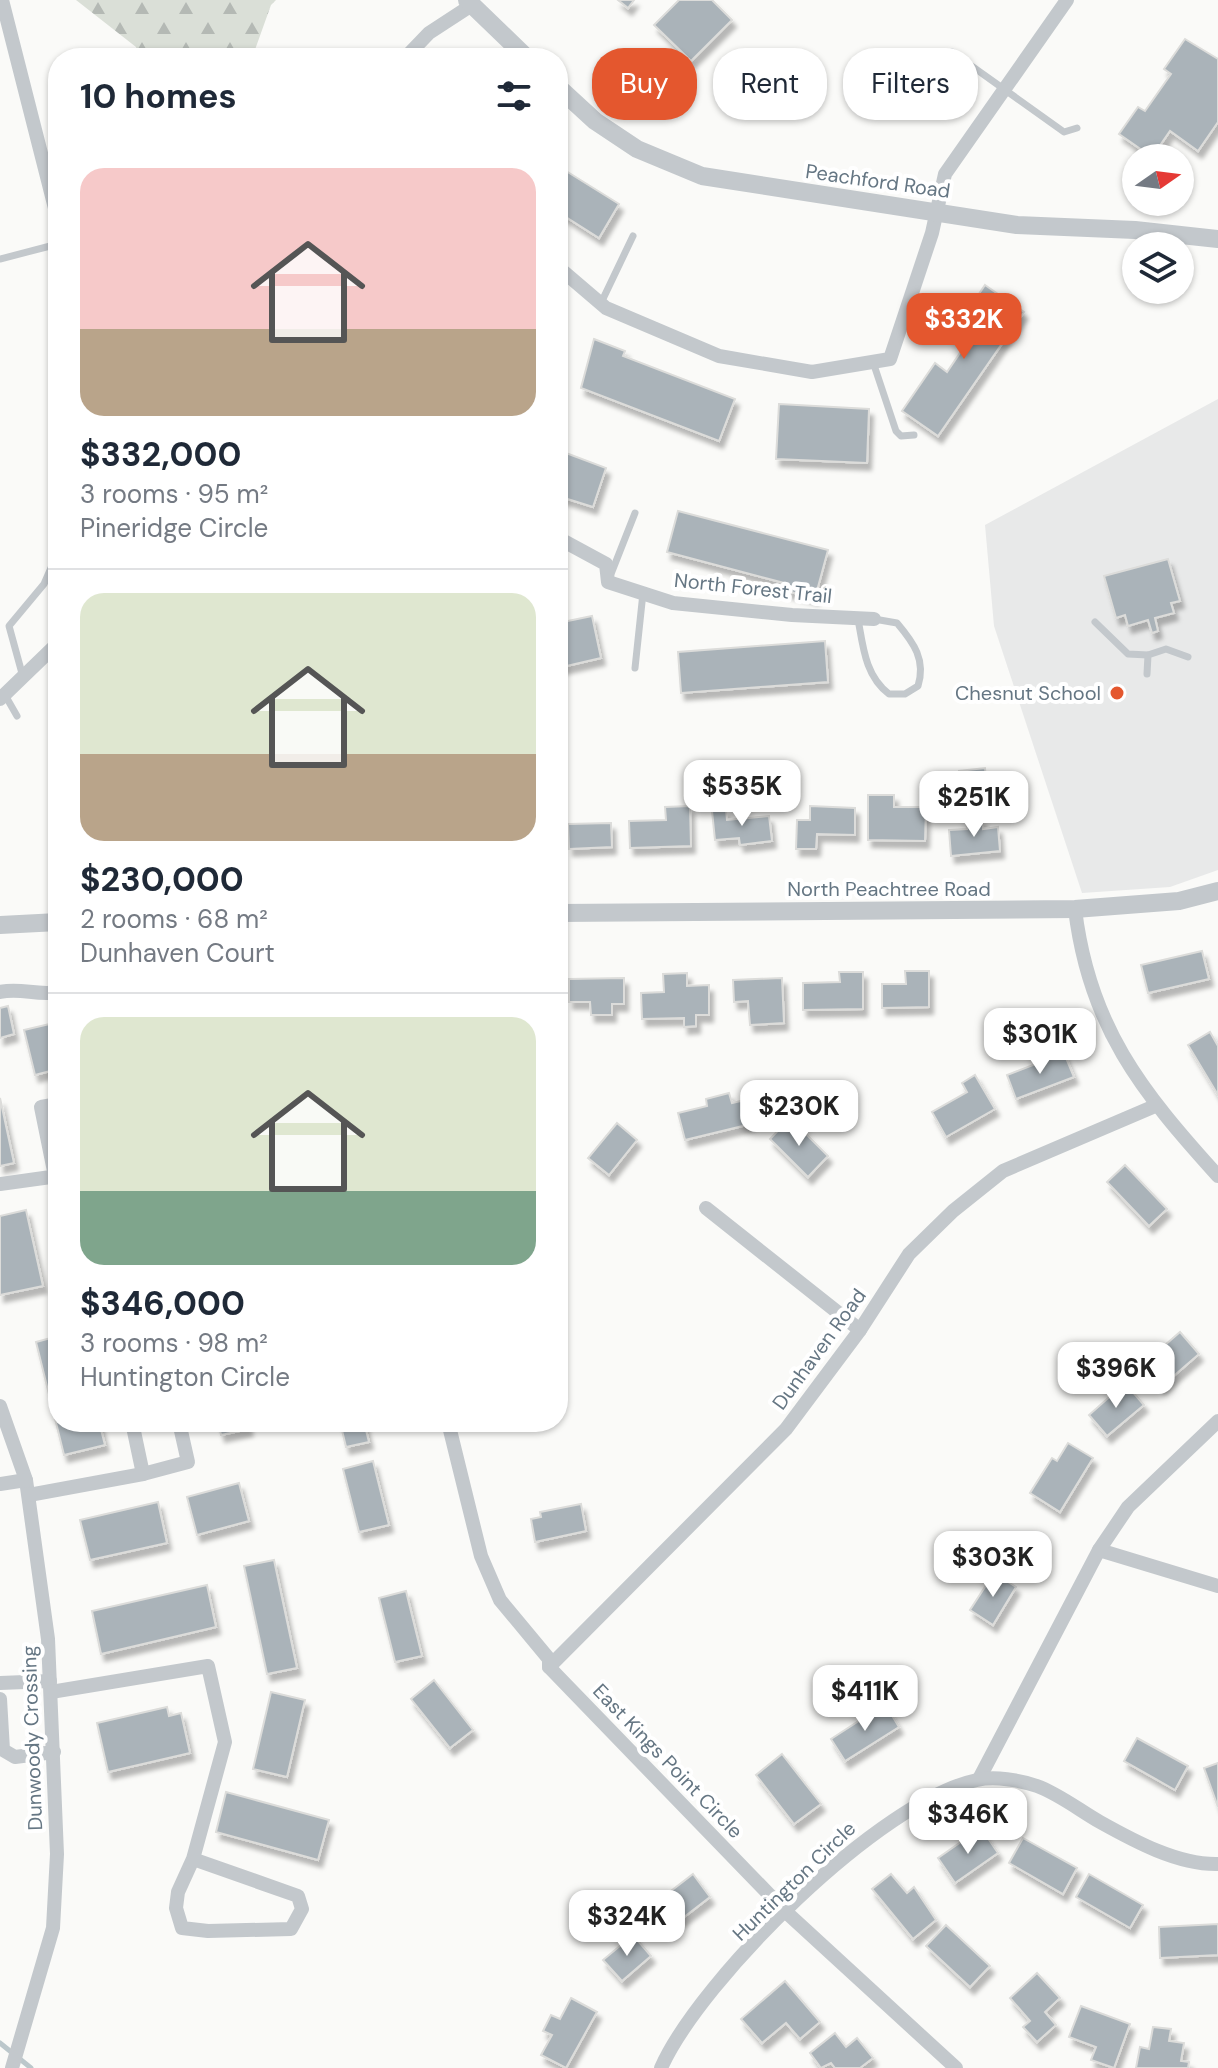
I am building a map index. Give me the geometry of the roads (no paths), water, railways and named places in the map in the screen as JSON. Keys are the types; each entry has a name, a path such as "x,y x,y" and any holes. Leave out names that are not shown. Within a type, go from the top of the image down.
{"street":[{"path":"2,0 48,181"},
{"path":"568,275 601,303 719,356 812,372 890,359 945,174 1067,0"},
{"path":"415,48 470,2 517,48"},
{"name":"Peachford Road","path":"568,96 595,121 637,149 702,176 1017,225 1135,230 1218,239"},
{"path":"568,547 606,564 608,582"},
{"name":"North Forest Trail","path":"608,582 673,603 874,619"},
{"path":"2,697 48,654"},
{"name":"North Peachtree Road","path":"568,913 1075,909 1179,901 1218,891"},
{"path":"1075,909 1089,979 1111,1033 1155,1106 1218,1176"},
{"path":"0,925 48,923"},
{"path":"0,992 13,989 39,996 48,994"},
{"path":"48,1106 41,1107 48,1139"},
{"name":"Dunhaven Road","path":"549,1667 786,1429 860,1330 909,1254 953,1211 1003,1171 1155,1106"},
{"path":"0,1184 48,1177"},
{"path":"706,1208 860,1330"},
{"name":"Dunwoody Crossing","path":"0,1406 27,1488 50,1686 57,1854 53,1928 12,2068"},
{"path":"979,1779 1099,1550 1128,1507 1218,1421"},
{"path":"134,1432 143,1474"},
{"path":"0,1484 27,1488 143,1474 188,1462 181,1432"},
{"name":"East Kings Point Circle","path":"450,1432 481,1556 500,1600 549,1659 549,1667 786,1912 956,2068"},
{"path":"1099,1550 1218,1586"},
{"path":"0,1683 50,1686 208,1666 225,1742 193,1859 178,1892 176,1908 182,1928 208,1931 291,1929 302,1909 298,1896 193,1859"},
{"path":"0,1699 3,1750 15,1757 54,1752"},
{"name":"Huntington Circle","path":"661,2068 670,2048 715,1986 786,1912 844,1855 899,1814 938,1793 979,1779 1036,1786 1101,1823 1176,1857 1200,1864 1218,1864"}],"lane":[{"path":"978,71 1064,132 1077,128"},
{"path":"601,303 633,236"},
{"path":"0,259 48,247"},
{"path":"873,362 896,431 901,436 914,435"},
{"path":"608,582 635,513"},
{"path":"23,678 9,626 48,575"},
{"path":"635,668 643,593"},
{"path":"857,618 869,669 876,682 889,694 905,694 918,686 921,658 897,623 874,619"},
{"path":"1095,622 1128,654 1148,655 1166,649 1188,657"},
{"path":"1147,674 1148,655"},
{"path":"2,697 17,716"}],"waterway":[{"path":"0,2043 31,2068"}],"place":[{"name":"Chesnut School","path":"1117,693"}]}
